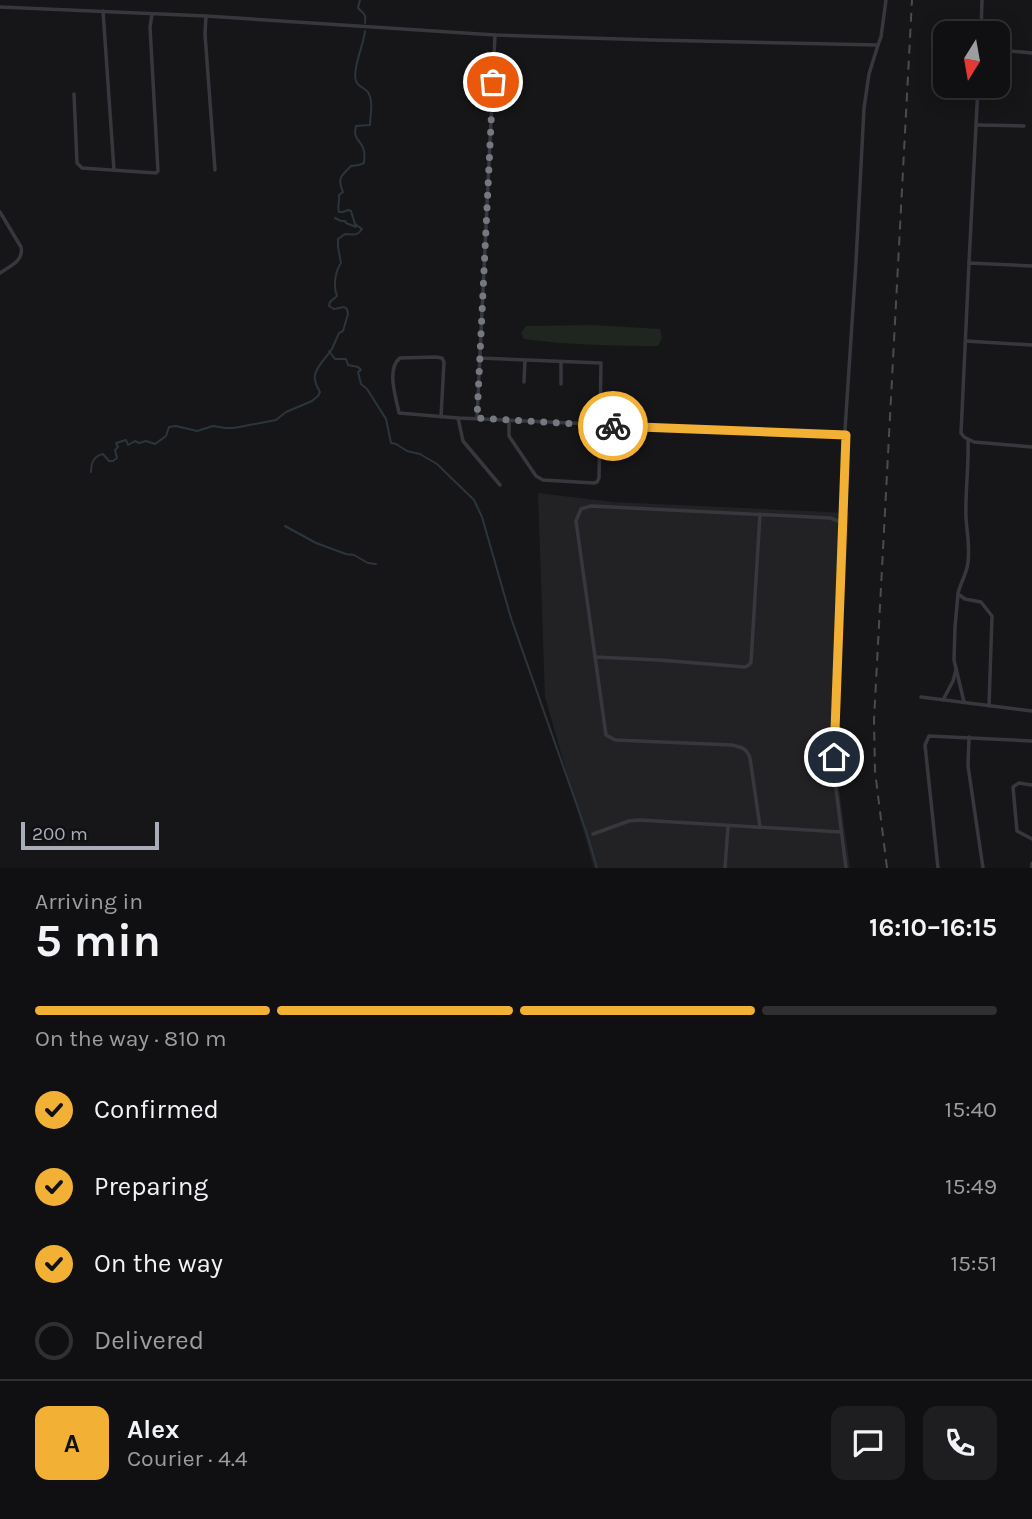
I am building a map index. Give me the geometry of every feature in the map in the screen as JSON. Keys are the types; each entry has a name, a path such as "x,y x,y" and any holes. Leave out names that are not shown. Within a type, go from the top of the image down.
{"street":[{"path":"846,868 834,757 841,522 844,509 864,108 869,74 881,37 886,0"},
{"path":"981,21 982,0"},
{"path":"0,6 495,35 878,45"},
{"path":"103,11 114,170"},
{"path":"74,94 77,163 82,168 156,173 159,168 150,27 152,14"},
{"path":"206,16 215,170"},
{"path":"477,418 495,35"},
{"path":"1010,51 1032,53"},
{"path":"978,98 961,433 974,442 1032,447"},
{"path":"977,125 1024,126"},
{"path":"0,212 22,253 19,259 0,273"},
{"path":"969,263 1032,266"},
{"path":"966,341 1032,345"},
{"path":"442,417 442,358 400,358 396,361 393,368 399,413 442,417 458,418 600,425 846,435"},
{"path":"480,358 601,363 597,482 543,480 536,476 509,436 509,420"},
{"path":"524,382 525,360"},
{"path":"561,362 561,384"},
{"path":"458,418 463,441 500,485"},
{"path":"964,702 954,660 958,594 968,565 968,440"},
{"path":"761,827 750,758 743,748 615,740 606,735 576,521 581,509 591,506 830,518 841,522"},
{"path":"595,657 745,667 749,665 760,514"},
{"path":"958,594 965,599 981,602 992,616 989,705"},
{"path":"943,700 956,670"},
{"path":"921,697 1032,711"},
{"path":"938,868 925,744 929,736 1032,741"},
{"path":"969,737 968,766 983,868"},
{"path":"1032,785 1019,783 1013,787 1017,831 1032,839"},
{"path":"593,834 629,821 640,820 841,832"},
{"path":"725,868 728,826"},
{"path":"1032,863 1032,868"}],"shaded area":[{"path":"593,325 660,329 662,338 658,346 608,345 524,339 521,333 526,326"},
{"path":"538,493 613,502 849,513 836,767 850,868 594,868 545,697"}],"waterway":[{"path":"360,0 358,8 365,15 365,23"},
{"path":"91,472 92,462 97,456 103,454 109,461 117,458 116,443 126,440 128,445 135,441 155,444 166,436 169,427 197,431 213,426 234,428 276,420 318,396 320,392 315,381 316,371 332,349 339,333 343,331 348,314 344,307 334,309 329,306 337,296 335,279 341,263 338,239 345,234 357,234 362,229 355,224 351,211 339,212 338,208 339,195 343,192 341,178 351,166 364,163 363,147 355,134 356,126 370,125 370,96 357,83 355,76 365,31"},
{"path":"335,218 356,227 355,225"},
{"path":"329,351 335,359 346,359 348,365 361,370 358,372 361,384 386,419 391,443 437,464 474,500 482,517 511,618 597,868"},
{"path":"285,526 316,543 376,564"}],"railway":[{"path":"887,868 875,771 874,720 912,0"}],"way so far":[{"path":"493,82 477,418 613,426"}],"route":[{"path":"613,426 846,435 834,757"}]}
